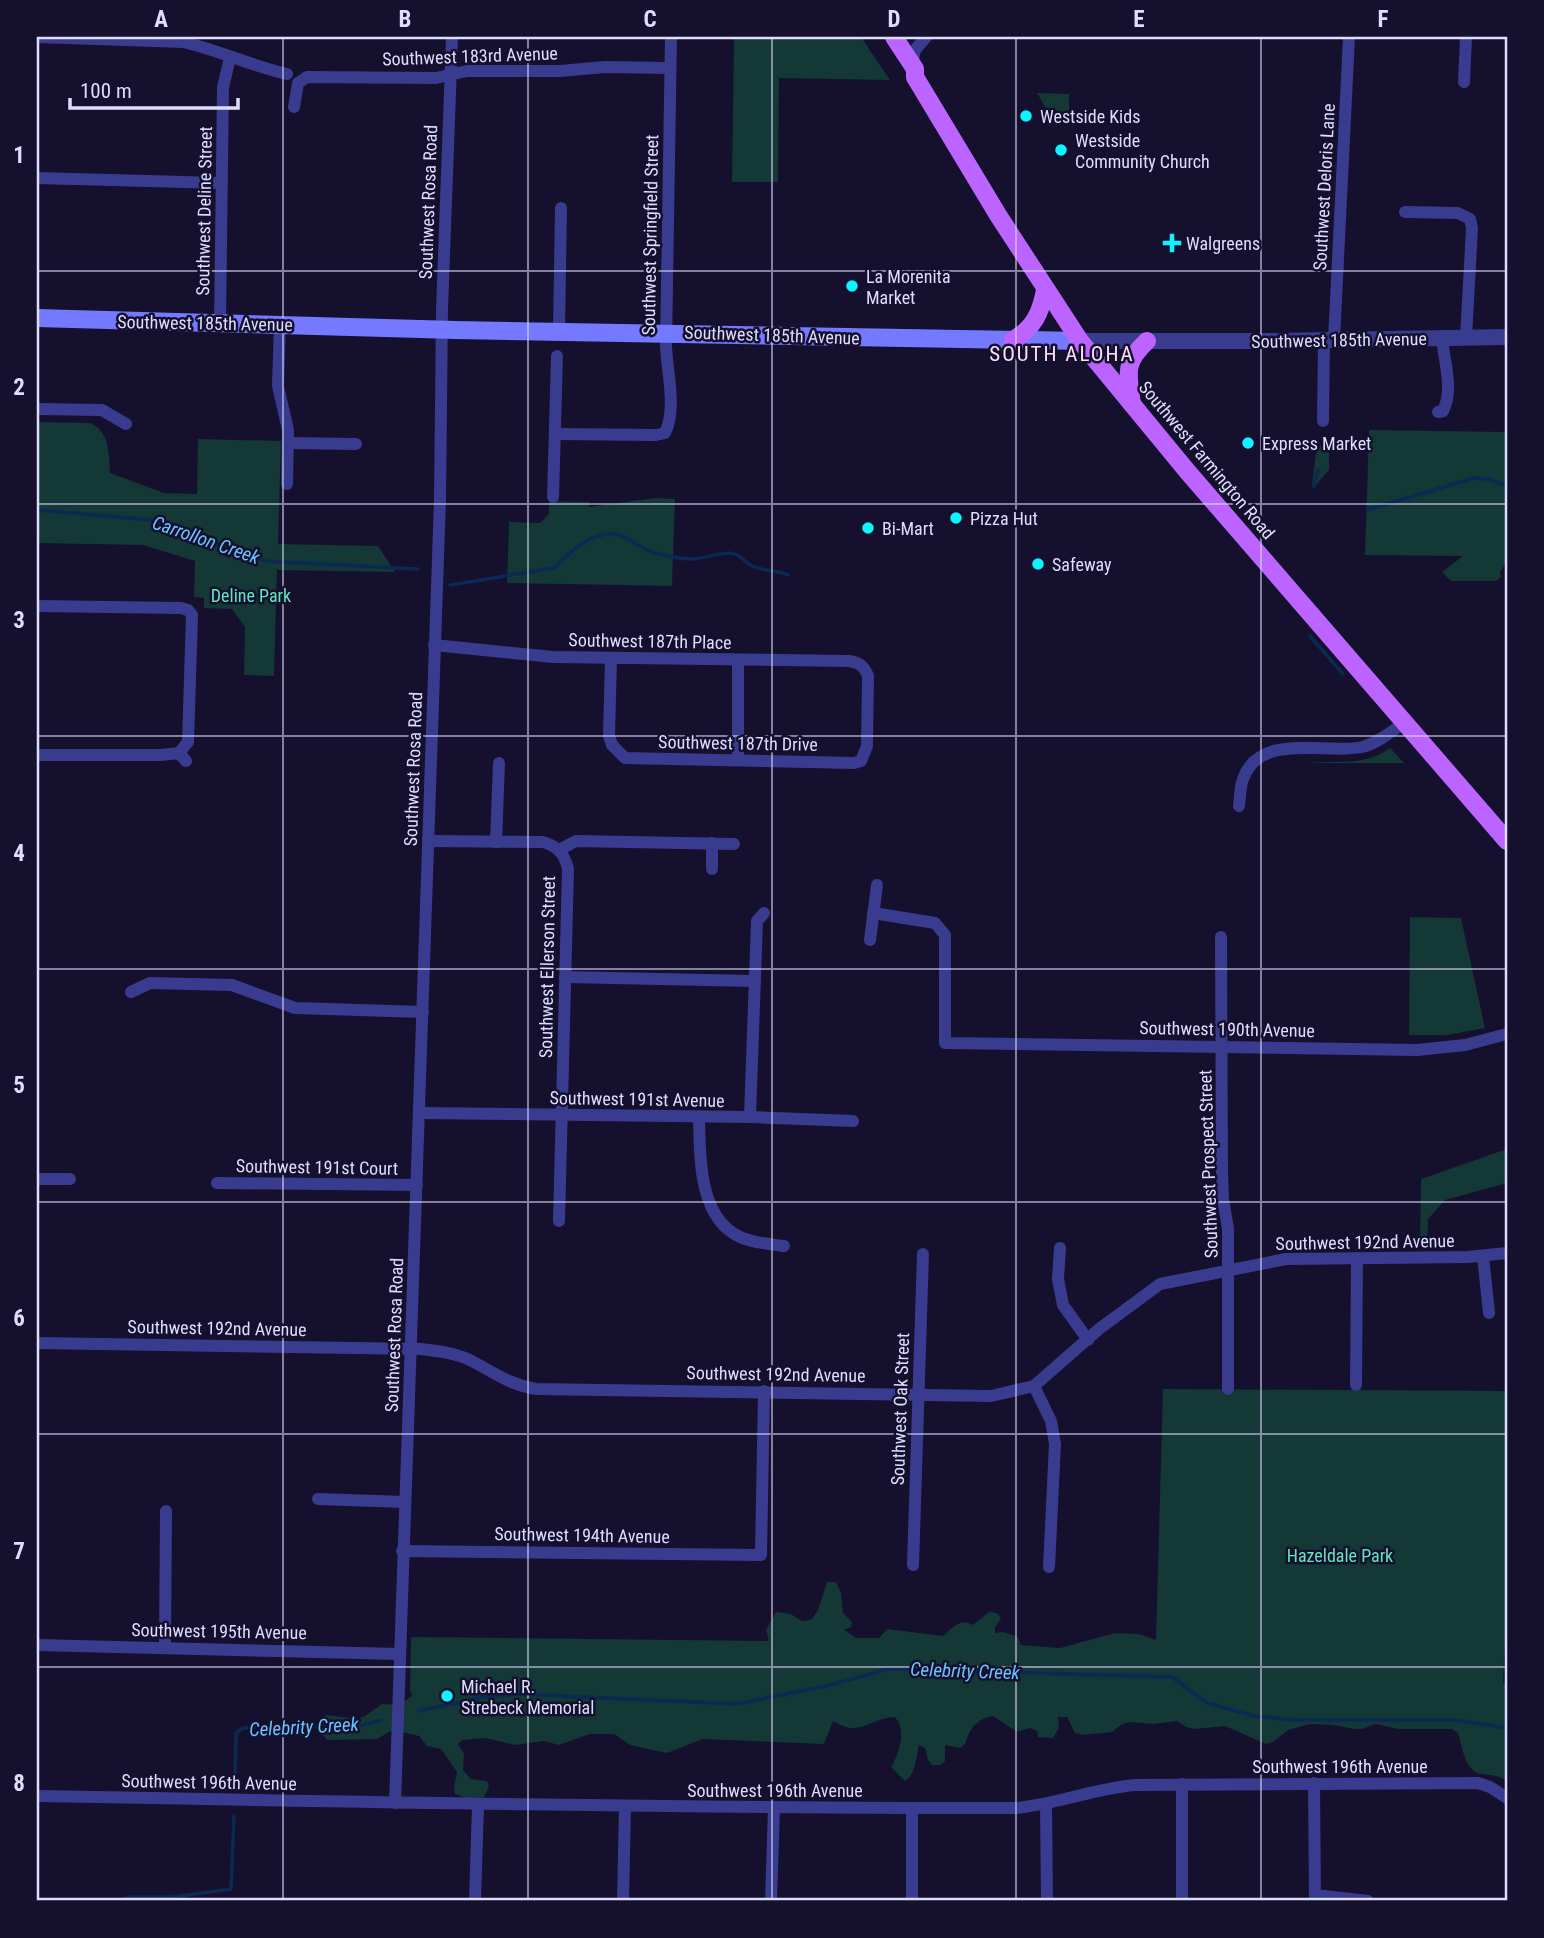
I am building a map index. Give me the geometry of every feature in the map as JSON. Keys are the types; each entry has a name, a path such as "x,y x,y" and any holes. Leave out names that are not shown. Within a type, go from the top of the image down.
{"main road":[{"name":"Southwest Farmington Road","path":"884,37 906,72 913,70"},
{"name":"Southwest Farmington Road","path":"896,37 1045,290 1080,341 1507,841"},
{"path":"1013,340 1033,324 1045,290"},
{"name":"Southwest 185th Avenue","path":"37,318 1080,341"},
{"path":"1132,404 1128,367 1137,351 1147,341"}],"street":[{"path":"37,37 183,42 261,68 288,74"},
{"name":"Southwest Rosa Road","path":"395,1803 402,1551 420,1113 440,489 441,329 452,37"},
{"name":"Southwest Springfield Street","path":"555,434 656,435 665,433 668,426 670,391 666,365 666,332 671,37"},
{"path":"896,37 915,37"},
{"path":"913,70 915,50 926,37"},
{"name":"Southwest Deloris Lane","path":"1323,421 1349,37"},
{"path":"1464,82 1466,37"},
{"name":"Southwest Deline Street","path":"220,323 223,88 230,58"},
{"name":"Southwest 183rd Avenue","path":"294,107 298,83 307,77 436,78 467,71 670,68"},
{"path":"37,178 221,183"},
{"path":"559,330 561,208"},
{"path":"1405,212 1458,213 1470,219 1472,228 1466,338"},
{"path":"280,325 278,386 288,430 287,484"},
{"name":"Southwest 185th Avenue","path":"1080,341 1507,337"},
{"path":"1437,412 1443,411 1445,407 1448,387 1442,338"},
{"path":"553,498 556,356"},
{"path":"37,409 102,410 126,424"},
{"path":"288,443 356,444"},
{"path":"37,606 181,608 192,615 188,742 183,757 37,755"},
{"name":"Southwest 187th Place","path":"434,645 553,657 849,661 864,666"},
{"name":"Southwest 187th Drive","path":"611,658 612,745 625,758 634,760 861,761 867,746 868,676 864,666"},
{"path":"738,660 738,760"},
{"path":"1239,806 1244,776 1266,754 1285,749 1362,747 1405,722"},
{"path":"496,842 499,763"},
{"name":"Southwest Ellerson Street","path":"428,841 543,842 553,845 566,859 568,869 559,1221"},
{"path":"559,850 576,841 734,844"},
{"path":"712,844 712,869"},
{"path":"870,940 877,885"},
{"path":"750,1117 758,921 764,914"},
{"name":"Southwest 190th Avenue","path":"873,914 935,923 945,934 945,1042 1418,1050 1465,1045 1507,1034"},
{"name":"Southwest Prospect Street","path":"1221,937 1222,1173 1228,1229 1228,1390"},
{"path":"565,977 754,981"},
{"path":"131,992 150,983 232,985 295,1008 423,1012"},
{"name":"Southwest 191st Avenue","path":"420,1113 853,1121"},
{"path":"699,1117 705,1182 721,1223 741,1237 784,1246"},
{"path":"37,1179 70,1179"},
{"name":"Southwest 191st Court","path":"216,1183 417,1185"},
{"path":"1060,1248 1058,1279 1063,1305 1088,1340"},
{"name":"Southwest 192nd Avenue","path":"37,1343 411,1348 449,1353 468,1359 509,1382 536,1389 991,1396 1034,1385 1141,1296 1160,1284 1286,1259 1483,1256 1507,1253"},
{"name":"Southwest Oak Street","path":"914,1564 923,1254"},
{"path":"1483,1256 1489,1313"},
{"path":"1356,1385 1357,1258"},
{"path":"1034,1385 1051,1421 1055,1444 1049,1567"},
{"name":"Southwest 194th Avenue","path":"402,1551 761,1555 764,1391"},
{"path":"318,1499 405,1502"},
{"path":"164,1647 166,1511"},
{"name":"Southwest 195th Avenue","path":"37,1645 400,1654"},
{"path":"1314,1783 1315,1898 1368,1901"},
{"name":"Southwest 196th Avenue","path":"37,1796 478,1805 1016,1808 1121,1787 1182,1784 1478,1783 1507,1798"},
{"path":"1182,1784 1182,1901"},
{"path":"1046,1804 1047,1901"},
{"path":"475,1901 478,1805"},
{"path":"623,1901 625,1806"},
{"path":"771,1901 774,1808"},
{"path":"912,1808 912,1901"}],"green space":[{"path":"734,37 861,37 890,80 779,78 778,182 732,182"},
{"path":"1037,93 1069,94 1069,111 1052,119"},
{"name":"Deline Park","path":"37,422 90,423 97,427 105,438 109,451 110,473 164,493 197,494 198,439 281,441 278,544 378,546 395,572 277,570 274,676 244,675 245,627 232,609 204,608 204,598 194,597 195,561 143,545 37,543"},
{"path":"1369,430 1507,432 1507,561 1500,572 1501,577 1496,581 1451,581 1442,572 1463,556 1365,555"},
{"path":"1323,441 1329,443 1329,470 1312,486 1316,453"},
{"path":"655,498 675,499 672,586 507,583 509,522 540,523 549,514 549,501 589,502 589,507"},
{"path":"1390,748 1404,763 1308,763 1350,762 1370,758"},
{"path":"1410,917 1461,918 1485,1028 1447,1035 1409,1035"},
{"path":"1507,1149 1507,1183 1445,1200 1428,1219 1427,1244 1420,1245 1421,1179"},
{"name":"Hazeldale Park","path":"1163,1389 1507,1391 1507,1600 1503,1683 1507,1683 1507,1781 1471,1769 1458,1733 1452,1729 1398,1729 1376,1724 1354,1729 1310,1724 1288,1730 1266,1744 1225,1726 1194,1729 1177,1721 1154,1724 1130,1722 1122,1724 1112,1732 1082,1735 1075,1733 1067,1717 1058,1717 1059,1728 1053,1738 1038,1737 1037,1731 1030,1728 1017,1732 993,1716 974,1725 965,1744 960,1748 945,1745 945,1761 940,1765 932,1765 925,1748 919,1745 913,1770 905,1781 891,1767 899,1749 901,1735 895,1717 857,1728 842,1726 833,1721 824,1744 703,1739 667,1753 630,1745 614,1734 590,1734 559,1745 544,1741 515,1745 485,1738 462,1740 458,1744 464,1754 463,1770 471,1779 487,1781 489,1787 484,1797 469,1799 455,1794 457,1772 441,1749 427,1746 419,1736 397,1731 377,1739 327,1740 320,1731 320,1725 326,1715 358,1719 382,1704 398,1705 412,1696 411,1637 769,1641 766,1630 776,1612 791,1614 802,1621 811,1620 818,1610 827,1582 836,1582 841,1592 843,1613 852,1622 851,1627 844,1630 856,1638 879,1638 887,1629 943,1636 960,1623 973,1625 989,1612 997,1613 1001,1618 995,1633 1003,1632 1018,1637 1021,1645 1060,1648 1115,1633 1139,1634 1156,1640"}],"waterway":[{"path":"1314,487 1318,470"},
{"name":"Carrollon Creek","path":"1367,510 1474,478 1488,479 1507,486"},
{"name":"Carrollon Creek","path":"37,510 150,520 265,561 418,569"},
{"name":"Carrollon Creek","path":"450,585 554,568 582,544 595,537 610,534 624,537 648,551 679,558 697,559 733,553 752,566 788,575"},
{"name":"Carrollon Creek","path":"1310,636 1343,674"},
{"name":"Celebrity Creek","path":"418,1711 484,1697 518,1694 737,1704 830,1685 889,1669 1172,1677 1207,1703 1254,1716 1294,1720 1456,1720 1507,1728"},
{"name":"Celebrity Creek","path":"235,1785 236,1733 243,1728 358,1726 381,1720"},
{"name":"Celebrity Creek","path":"121,1901 128,1897 172,1897 231,1889 234,1816"}],"place":[{"name":"Westside Kids","path":"1026,116"},
{"name":"Westside Community Church","path":"1061,150"},
{"name":"Walgreens","path":"1172,243"},
{"name":"La Morenita Market","path":"852,286"},
{"name":"Express Market","path":"1248,443"},
{"name":"Pizza Hut","path":"956,518"},
{"name":"Bi-Mart","path":"868,528"},
{"name":"Safeway","path":"1038,564"},
{"name":"Michael R. Strebeck Memorial","path":"447,1696"}],"district":[{"name":"SOUTH ALOHA","path":"1062,354"}]}
